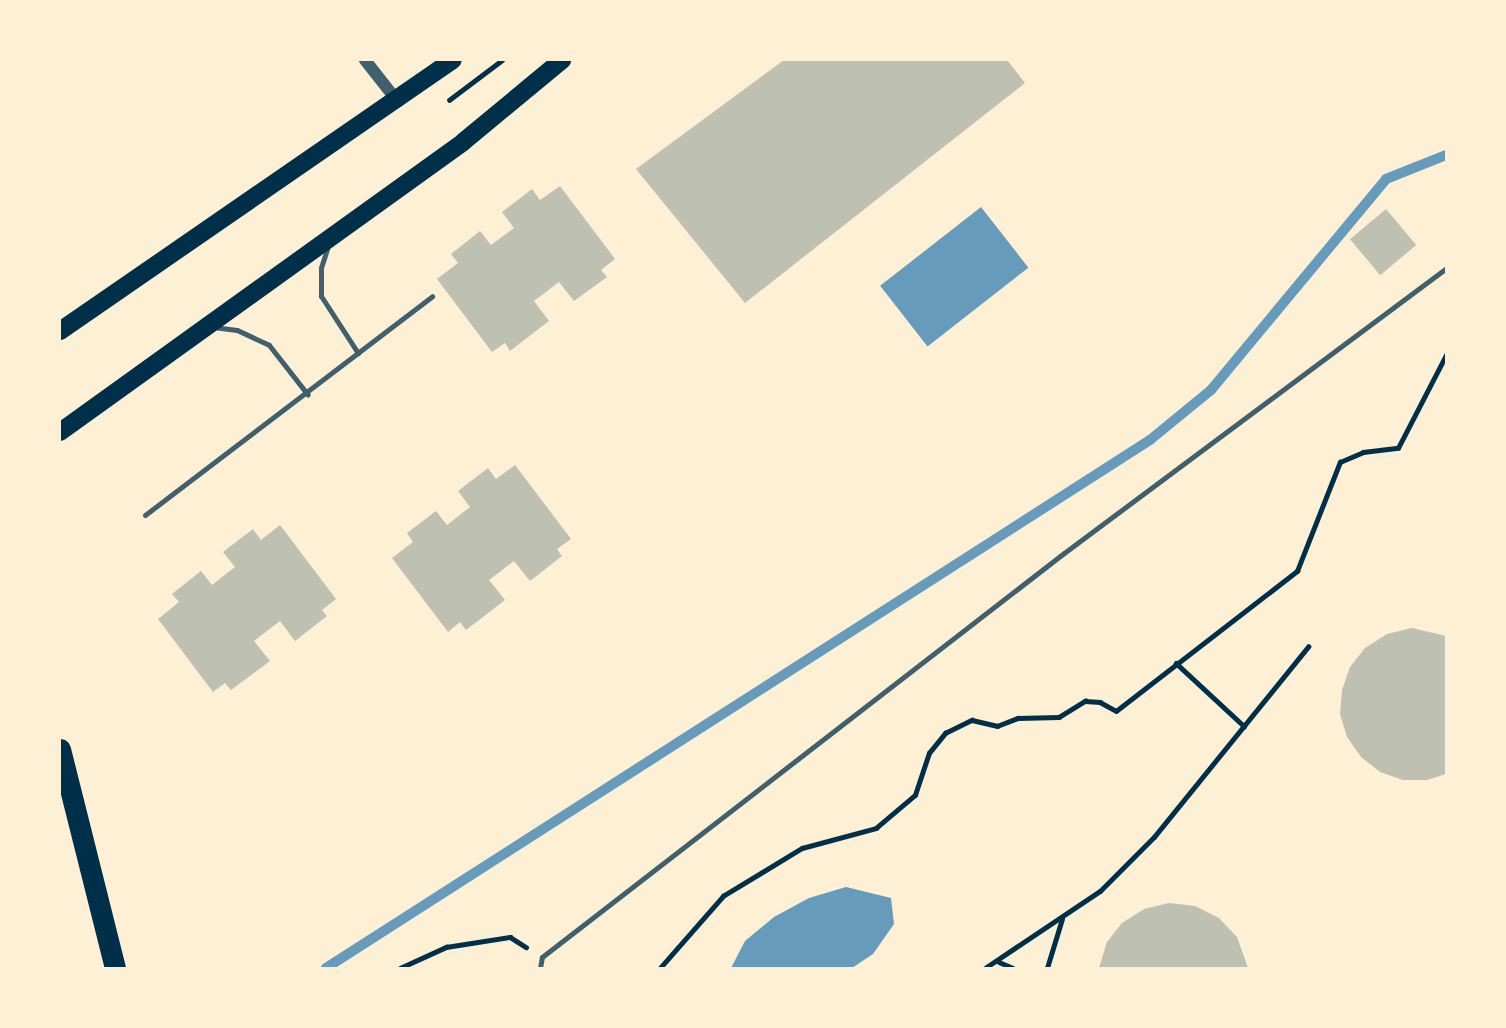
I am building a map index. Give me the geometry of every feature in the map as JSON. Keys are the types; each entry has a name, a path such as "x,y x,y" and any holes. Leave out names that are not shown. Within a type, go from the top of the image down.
{"highway":[{"path":"60,749 115,968"}],"main road":[{"path":"60,331 398,102 453,60"},
{"path":"60,432 463,142 562,60"}],"street":[{"path":"365,60 398,102"}],"lane":[{"path":"331,236 321,268 321,296 358,353"},
{"path":"540,968 542,957 1064,553 1447,268"},
{"path":"145,515 308,395 432,296"},
{"path":"207,326 237,330 269,345 308,395"}],"path":[{"path":"449,100 502,60"},
{"path":"660,968 723,896 802,848 876,828 915,795 929,753 945,733 972,720 997,726 1018,718 1059,717 1085,701 1100,702 1116,711 1297,571 1340,462 1363,452 1398,448 1447,355"},
{"path":"985,968 998,962 1100,891 1153,837 1308,647"},
{"path":"1176,663 1244,726"},
{"path":"1047,968 1062,917"},
{"path":"400,968 446,947 510,937 542,957"},
{"path":"998,962 1013,968"}],"water":[{"path":"981,207 1028,268 928,346 880,286"},
{"path":"846,887 891,898 894,924 873,954 852,968 731,968 745,941 774,917 809,898"}],"building":[{"path":"784,60 1007,60 1025,83 745,303 636,169"},
{"path":"560,186 615,259 601,270 607,277 574,301 559,282 534,301 549,321 510,351 505,343 492,352 437,279 458,263 451,254 480,231 491,245 514,228 502,212 532,189 540,200"},
{"path":"1386,209 1416,245 1380,275 1350,239"},
{"path":"515,465 571,539 557,549 562,556 530,581 514,561 489,580 505,600 466,630 460,622 448,632 392,558 413,542 407,533 436,511 447,525 470,507 458,491 488,468 496,479"},
{"path":"280,525 336,599 322,610 327,616 295,641 280,621 254,641 270,661 231,690 225,683 213,692 158,619 179,602 172,594 201,571 212,585 235,567 223,552 253,529 261,540"},
{"path":"1412,628 1446,636 1446,774 1427,780 1403,780 1380,772 1361,757 1347,737 1340,714 1342,690 1350,667 1365,648 1387,634"},
{"path":"1169,903 1195,906 1219,918 1237,937 1248,968 1099,968 1107,942 1122,923 1144,909"}],"waterway":[{"path":"326,968 1150,440 1211,390 1386,179 1446,155"}]}
